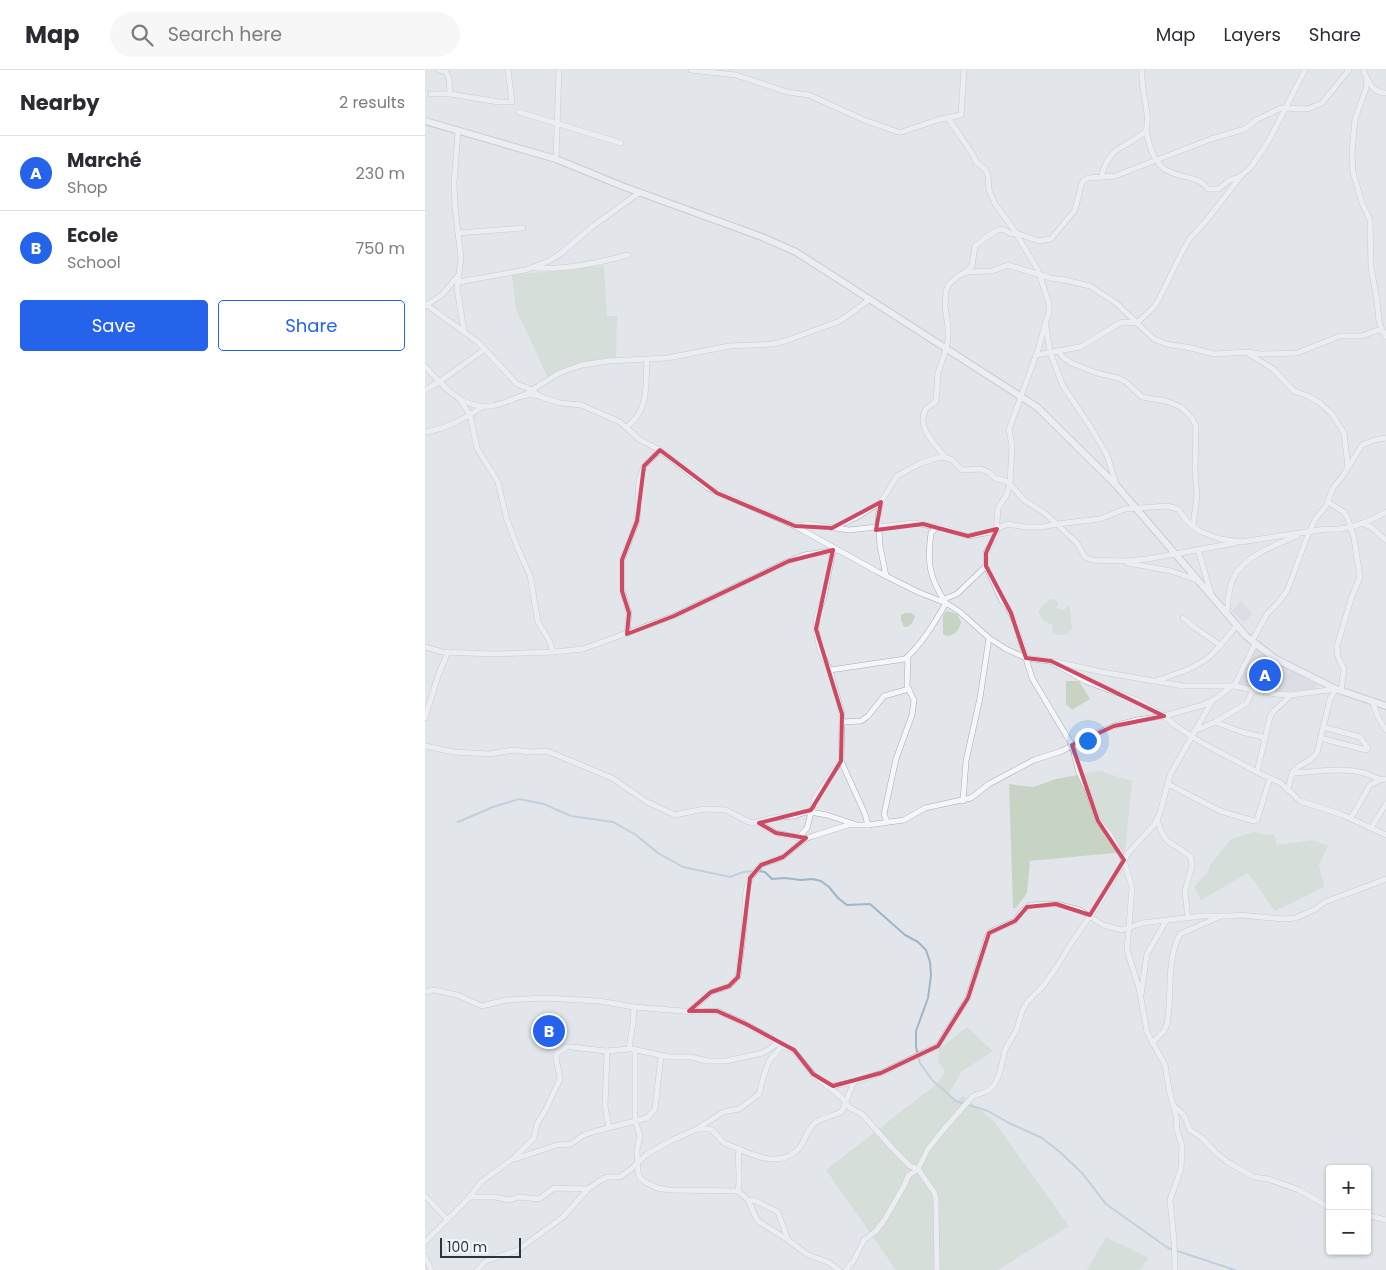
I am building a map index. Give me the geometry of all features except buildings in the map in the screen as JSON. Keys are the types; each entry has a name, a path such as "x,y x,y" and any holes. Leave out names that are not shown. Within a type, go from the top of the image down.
{"street":[{"path":"439,70 445,71 449,78 450,94"},
{"path":"431,94 450,94 499,102 512,102 508,70"},
{"path":"556,159 559,70"},
{"path":"691,70 735,75 787,92 809,95 864,120 898,132 960,115 962,113 964,70"},
{"path":"1142,70 1143,95 1147,115 1146,131 1156,160 1162,168 1170,173 1203,182 1208,189 1219,189 1228,181 1241,176"},
{"path":"1036,355 1081,347 1124,322 1137,323 1154,307 1191,237 1206,222 1268,142 1305,70"},
{"path":"945,457 926,433 924,419 927,409 936,401 938,373 946,349 948,327 945,306 946,291 952,280 972,266 975,246 985,238 1003,229 1011,234 1015,233 1039,241 1051,239 1075,210 1083,181 1088,178 1115,176 1211,139 1245,129 1256,120 1284,108 1308,109 1322,103 1349,70"},
{"path":"1363,70 1369,84 1375,90 1384,93 1386,98"},
{"path":"1367,79 1367,89 1355,120 1352,152 1353,172 1362,203 1370,220 1369,250 1371,275 1379,321 1385,335"},
{"path":"519,112 621,143"},
{"path":"948,118 976,162 986,170 989,190 995,204 1015,233 1039,275 1049,304 1046,324 1009,428 1012,451 1010,484 1006,496 998,508 996,536 986,553 986,566 1002,601 1011,613 1035,684 1072,745 1079,773 1087,789 1098,821 1110,835 1124,860 1132,888 1127,950 1141,997 1147,1032 1165,1065 1182,1146 1183,1159 1181,1169 1170,1200 1174,1232 1175,1270"},
{"path":"425,121 556,159 783,245 805,258 1037,407 1117,485 1227,614 1253,642 1273,658 1339,690 1386,706"},
{"path":"1101,177 1108,157 1146,131"},
{"path":"458,132 454,183 461,259 458,282 459,302 464,331"},
{"path":"534,268 560,254 593,226 640,192"},
{"path":"458,233 523,228"},
{"path":"458,282 534,268 571,268 600,263 628,255"},
{"path":"966,272 992,271 1008,265 1049,278 1065,280 1097,289 1116,303 1154,339 1166,344 1214,354 1247,352 1292,354 1340,336 1362,336 1378,330 1385,335"},
{"path":"459,274 443,294 426,305 464,331 485,349 514,382 541,397"},
{"path":"461,401 482,406 501,404 524,395 545,380 574,366 608,361 672,358 739,345 773,344 841,321 869,300"},
{"path":"1046,324 1050,352 1063,386 1107,455 1117,485"},
{"path":"425,390 485,349"},
{"path":"1058,351 1071,363 1126,382 1142,397 1181,406 1192,418 1196,426 1195,471 1197,494 1193,527"},
{"path":"1247,352 1273,369 1294,391 1320,403 1332,414 1344,433 1348,467"},
{"path":"627,427 639,416 644,402 647,360"},
{"path":"425,366 446,390 461,401 470,414 475,443 498,482 507,520 519,553 529,571 538,622 549,640 553,652"},
{"path":"524,395 585,407 620,422 640,440 660,450 712,491 795,526 835,550 886,576 918,592 945,601 1006,650 1026,658 1183,686 1233,686 1291,695 1339,690"},
{"path":"425,432 449,426 482,406"},
{"path":"689,1011 711,992 729,986 738,977 744,927 744,899 748,882 761,865 783,857 805,839 848,825 868,825 904,820 930,807 971,798 989,784 1034,760 1062,751 1114,726 1189,710 1212,701 1233,686 1267,614 1287,591 1309,532 1316,518 1326,506 1333,488 1342,477 1361,445 1386,438"},
{"path":"627,634 629,613 622,591 622,560 637,522 639,480 644,466 660,450"},
{"path":"886,576 878,528 881,502 897,476 921,463 945,457 951,459 962,470 981,469 990,473 995,478 1005,480 1024,500 1046,514 1077,543 1085,557 1098,561 1147,559 1241,542 1351,528 1386,512"},
{"path":"832,528 857,517 881,502"},
{"path":"1288,790 1292,773 1299,766 1315,757 1330,699 1339,690 1344,669 1338,657 1339,634 1348,614 1351,599 1360,577 1354,538 1348,518 1344,512 1328,502"},
{"path":"795,526 805,523 849,530 913,523 938,527 968,536 977,536 1007,524 1031,528 1047,527 1100,519 1121,510 1173,507 1178,509 1193,527 1205,534 1220,539 1241,542"},
{"path":"1362,523 1371,527 1386,540"},
{"path":"938,527 931,533 929,564 934,583 945,601"},
{"path":"1227,614 1228,597 1233,579 1245,562 1283,542 1309,532"},
{"path":"1198,549 1211,594"},
{"path":"425,647 448,652 494,654 583,649 674,616 789,560 804,555 835,550"},
{"path":"835,550 824,597 817,615 816,629 821,650 830,670 842,722 841,761 865,814 868,825"},
{"path":"1123,561 1171,571 1199,581"},
{"path":"830,670 905,659 931,628 945,601 957,594 986,566"},
{"path":"1183,618 1220,645"},
{"path":"1157,680 1186,670 1204,660 1237,625"},
{"path":"963,801 966,761 980,698 989,638"},
{"path":"425,718 439,673 448,652"},
{"path":"887,822 884,814 896,759 912,715 914,700 909,689 907,677 908,656"},
{"path":"1051,661 1085,681 1137,700 1164,716 1176,726 1193,733 1204,744 1281,783 1300,801 1351,818 1386,834"},
{"path":"842,722 861,721 868,716 884,696 909,689"},
{"path":"1193,733 1247,703 1253,690"},
{"path":"1257,772 1270,717 1291,695"},
{"path":"846,1270 854,1260 864,1240 876,1231 885,1219 908,1176 918,1170 928,1149 973,1096 992,1088 1000,1072 1005,1050 1017,1029 1022,1011 1056,968 1102,898 1129,852 1154,825 1170,775 1212,701"},
{"path":"1372,701 1379,719 1386,730"},
{"path":"1215,722 1266,738"},
{"path":"1320,738 1366,750 1368,748 1360,737 1323,727"},
{"path":"425,746 454,752 489,754 515,750 529,752 547,751 612,778 647,802 675,815 716,809 729,811 749,822 759,822 773,818 793,817 810,812 833,816 856,824"},
{"path":"799,837 806,831 815,797 841,761"},
{"path":"1292,773 1355,771 1384,780"},
{"path":"1168,784 1220,810 1254,821 1257,820 1270,778"},
{"path":"1351,818 1370,785 1384,780"},
{"path":"1371,828 1386,804"},
{"path":"1157,819 1165,840 1191,857 1192,866 1185,891 1188,918"},
{"path":"759,822 776,833 805,839"},
{"path":"827,1086 854,1082 891,1069 935,1048 941,1042 957,1013 968,998 990,932 1015,921 1022,911 1031,905 1056,904 1081,910 1090,915 1093,920 1122,930 1142,923 1202,916 1240,915 1283,919 1295,918 1314,910 1325,902 1386,879"},
{"path":"1152,1043 1167,1024 1170,969 1176,942 1180,934 1222,916"},
{"path":"1141,997 1147,954 1166,921"},
{"path":"425,992 434,990 457,995 482,1006 506,1000 543,998 599,1001 634,1007 717,1011 771,1038 795,1052 813,1074 842,1098 846,1104 863,1114 894,1150 910,1166 918,1170 936,1198 937,1270"},
{"path":"629,1049 634,1007"},
{"path":"425,1242 469,1198 481,1182 514,1158 534,1138 537,1124 561,1076 556,1058 557,1053 567,1047 607,1051 635,1049 661,1056 691,1057 707,1061 727,1061 763,1053 779,1044"},
{"path":"477,1270 486,1261 518,1250 563,1217 588,1189 607,1177 620,1177 647,1154 664,1144 697,1129 723,1112 739,1109 756,1097 759,1094 769,1062 773,1055 779,1052 779,1044"},
{"path":"635,1049 635,1120 639,1136 637,1150 640,1178 657,1188 677,1191 738,1191 748,1200 757,1220 808,1255 828,1262 839,1270"},
{"path":"607,1051 605,1106 609,1127"},
{"path":"514,1158 520,1158 557,1145 571,1144 584,1135 647,1118 655,1109 661,1056"},
{"path":"697,1129 711,1129 724,1143 768,1159 783,1158 798,1150 805,1136 815,1123 842,1111 854,1082"},
{"path":"1173,1106 1184,1115 1190,1130 1202,1138 1229,1164 1254,1177 1268,1179 1299,1190 1326,1206"},
{"path":"738,1191 740,1180 739,1149"},
{"path":"469,1198 495,1197 509,1200 518,1197 539,1199 554,1188 588,1189"},
{"path":"425,1196 447,1219"},
{"path":"748,1200 756,1201 778,1212 788,1240"},
{"path":"1371,1216 1386,1220"},
{"path":"425,1256 431,1270"}],"highlighted area":[{"path":"660,450 717,493 795,526 832,528 881,502 876,530 923,524 968,536 997,529 986,553 986,566 1011,613 1026,658 1051,661 1164,716 1114,726 1072,745 1098,821 1124,860 1090,915 1056,904 1027,907 1015,921 989,933 968,998 938,1046 881,1073 833,1086 813,1074 794,1050 746,1024 717,1011 689,1011 711,992 729,986 738,977 750,878 761,865 783,857 806,838 776,833 759,823 811,810 841,761 842,714 816,629 833,550 789,561 674,616 627,634 629,613 622,591 622,560 637,521 644,466"}],"shaded area":[{"path":"1241,601 1253,614 1244,622 1232,611"},
{"path":"1253,648 1274,662 1317,685 1315,691 1269,691 1236,683"}],"green space":[{"path":"604,266 607,316 617,316 616,361 589,364 548,378 516,309 512,275"},
{"path":"1051,599 1055,599 1058,603 1056,608 1065,610 1066,606 1068,606 1070,610 1072,629 1063,635 1057,635 1052,632 1053,623 1051,625 1043,620 1038,611"},
{"path":"948,611 957,614 961,622 956,632 946,636 943,634 943,616"},
{"path":"911,613 915,616 910,625 904,627 901,615"},
{"path":"1066,681 1079,681 1090,699 1072,710 1066,704"},
{"path":"1099,771 1132,781 1125,852 1030,861 1027,893 1016,908 1013,908 1009,784 1033,787 1056,779"},
{"path":"1254,832 1266,835 1274,834 1277,845 1312,840 1328,846 1319,865 1324,887 1275,911 1248,873 1201,900 1194,887 1208,872 1210,865 1231,839"},
{"path":"967,1027 993,1051 961,1072 949,1094 956,1101 963,1096 994,1121 1069,1226 998,1270 896,1270 826,1170 939,1082 945,1071 938,1061 939,1049"},
{"path":"1106,1237 1149,1258 1140,1270 1087,1270"}],"waterway":[{"path":"458,822 493,807 519,799 544,804 571,816 613,822 636,835 658,853 683,867 730,877 743,872 754,871"},
{"path":"758,871 765,872 772,879 812,879 821,881 847,905 870,904 905,935 918,942 926,950 930,962 931,975 928,998 916,1031 916,1047 920,1063 932,1080 956,1101 988,1111 1042,1138 1082,1173 1106,1204 1168,1248 1235,1270"}],"place":[{"name":"Marché","path":"1265,675"},
{"name":"Ecole","path":"549,1031"}]}
